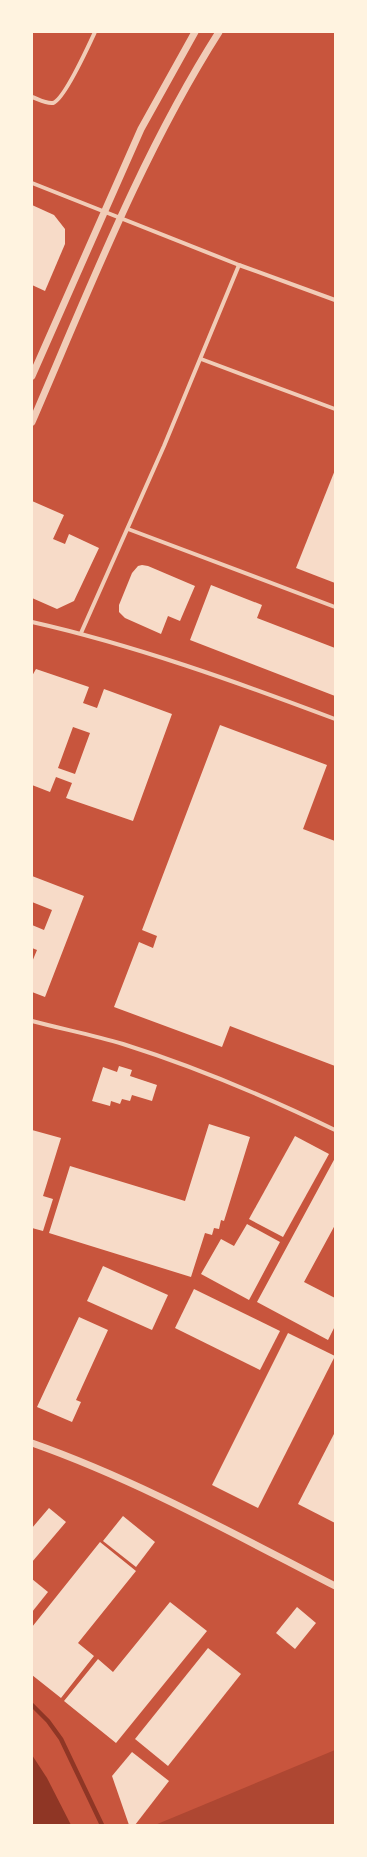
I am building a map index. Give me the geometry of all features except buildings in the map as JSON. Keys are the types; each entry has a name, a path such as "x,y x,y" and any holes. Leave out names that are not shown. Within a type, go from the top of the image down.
{"street":[{"path":"32,97 54,103 61,97 95,32"},
{"path":"32,376 141,129 195,32"},
{"path":"32,422 166,121 190,78 219,32"},
{"path":"32,183 239,265 335,300"},
{"path":"81,633 128,530 201,359 239,265"},
{"path":"201,359 335,409"},
{"path":"128,530 335,607"},
{"path":"32,622 81,633 239,684 335,719"},
{"path":"32,1021 123,1044 190,1067 230,1082 335,1130"},
{"path":"32,1443 110,1473 167,1500 335,1586"}],"shaded area":[{"path":"335,1750 335,1825 155,1825"},
{"path":"32,1755 47,1778 71,1825 32,1825"}],"waterway":[{"path":"32,1705 48,1721 61,1739 102,1825"}]}
